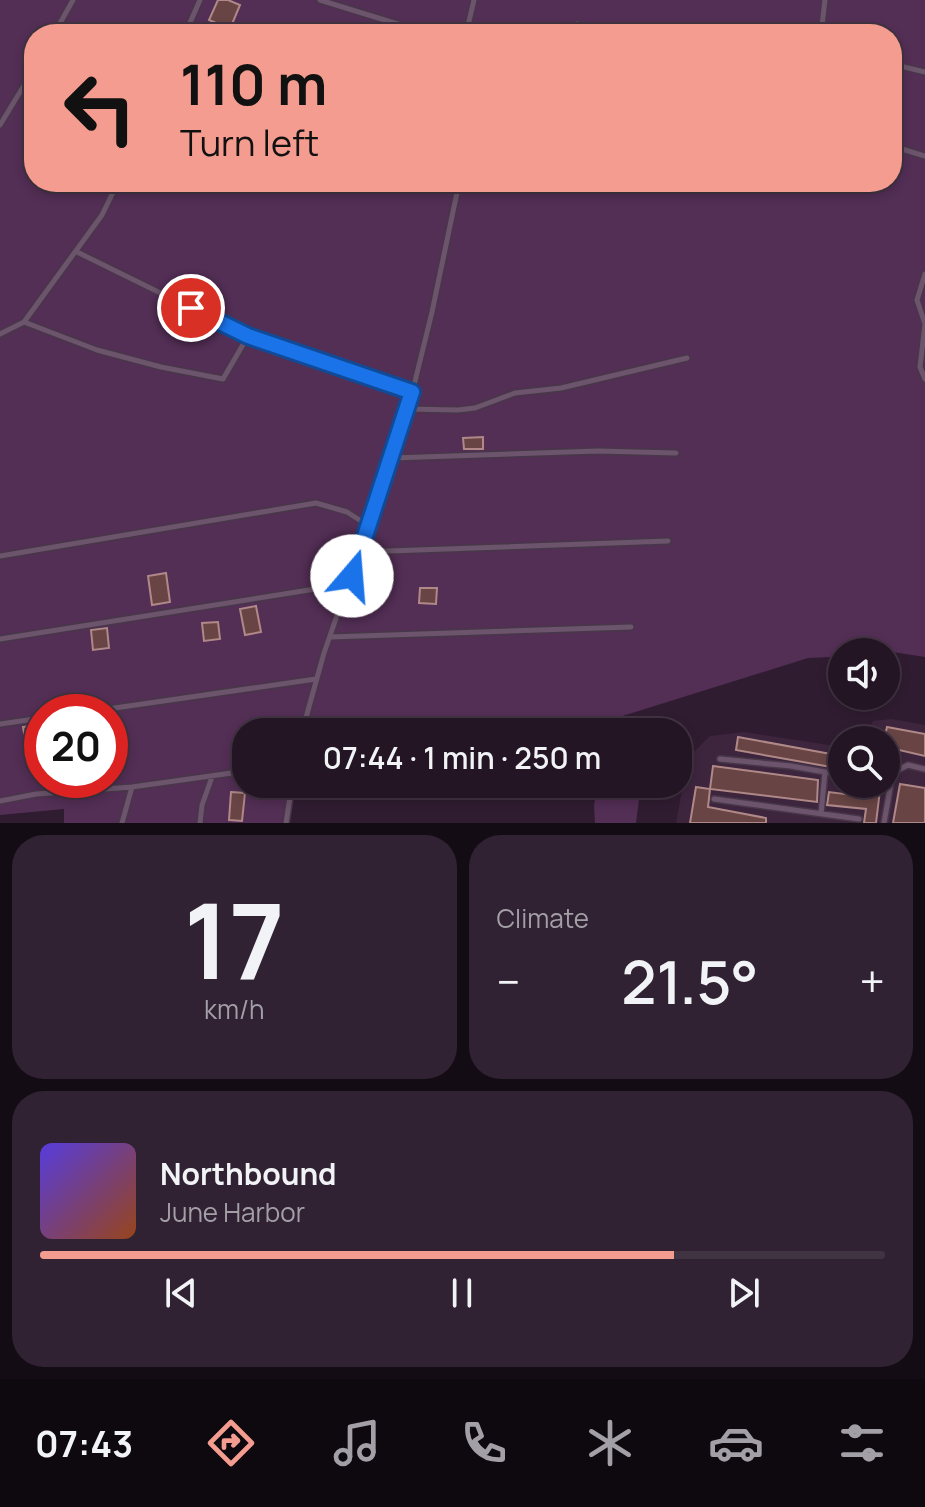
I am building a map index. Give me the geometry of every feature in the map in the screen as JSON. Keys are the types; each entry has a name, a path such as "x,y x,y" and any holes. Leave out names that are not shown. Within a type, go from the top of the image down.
{"lane":[{"path":"60,24 73,0"},
{"path":"189,24 200,0"},
{"path":"320,0 398,24"},
{"path":"468,24 474,0"},
{"path":"822,24 825,0"},
{"path":"902,66 925,72"},
{"path":"2,121 24,85"},
{"path":"902,149 925,156"},
{"path":"0,334 24,322 77,252 113,192"},
{"path":"306,718 316,679 408,409 458,192"},
{"path":"77,252 248,336 412,392"},
{"path":"925,274 917,300 925,324 920,367 925,379"},
{"path":"24,322 97,350 223,379 248,336"},
{"path":"408,409 475,408 515,393 561,388 687,358"},
{"path":"392,458 598,451 676,453"},
{"path":"0,556 316,503 347,512 369,526"},
{"path":"360,552 668,541"},
{"path":"0,639 328,587 347,590"},
{"path":"330,637 631,627"},
{"path":"128,706 316,679"},
{"path":"0,724 24,721"},
{"path":"720,759 828,773"},
{"path":"900,769 908,765 925,769"},
{"path":"816,823 825,772"},
{"path":"0,801 36,794 132,787 232,773"},
{"path":"200,823 202,805 212,777"},
{"path":"122,823 132,787"},
{"path":"286,823 290,798"},
{"path":"884,823 886,798"},
{"path":"714,799 859,819"}],"shaded area":[{"path":"0,0 925,0 925,657 900,653 900,638 828,638 828,657 808,658 616,718 232,718 232,798 286,798 282,823 64,823 64,809 0,815"},
{"path":"891,719 925,725 925,823 676,823 681,798 692,798 692,754 710,736 744,732 828,745 828,798 900,798 900,726 871,726 873,721"},
{"path":"595,798 639,798 636,823 595,823"}],"building":[{"path":"218,0 240,5 232,24 209,20"},
{"path":"483,437 483,449 464,449 463,438"},
{"path":"166,573 170,602 152,605 148,576"},
{"path":"420,588 437,588 436,604 419,603"},
{"path":"256,606 261,632 245,635 240,609"},
{"path":"218,622 220,639 204,641 202,623"},
{"path":"107,628 109,648 93,650 91,630"},
{"path":"900,729 925,734 925,756 900,750"},
{"path":"738,737 828,753 828,766 736,750"},
{"path":"713,766 818,780 817,802 710,789"},
{"path":"900,784 925,788 925,823 893,823 897,798 900,798"},
{"path":"696,787 710,789 708,807 766,818 766,823 690,823"},
{"path":"232,792 232,798 244,798 242,821 229,820"},
{"path":"828,798 879,798 876,823 864,823 866,809 827,805"}],"route":[{"path":"191,308 248,336 412,392 352,576"}]}
